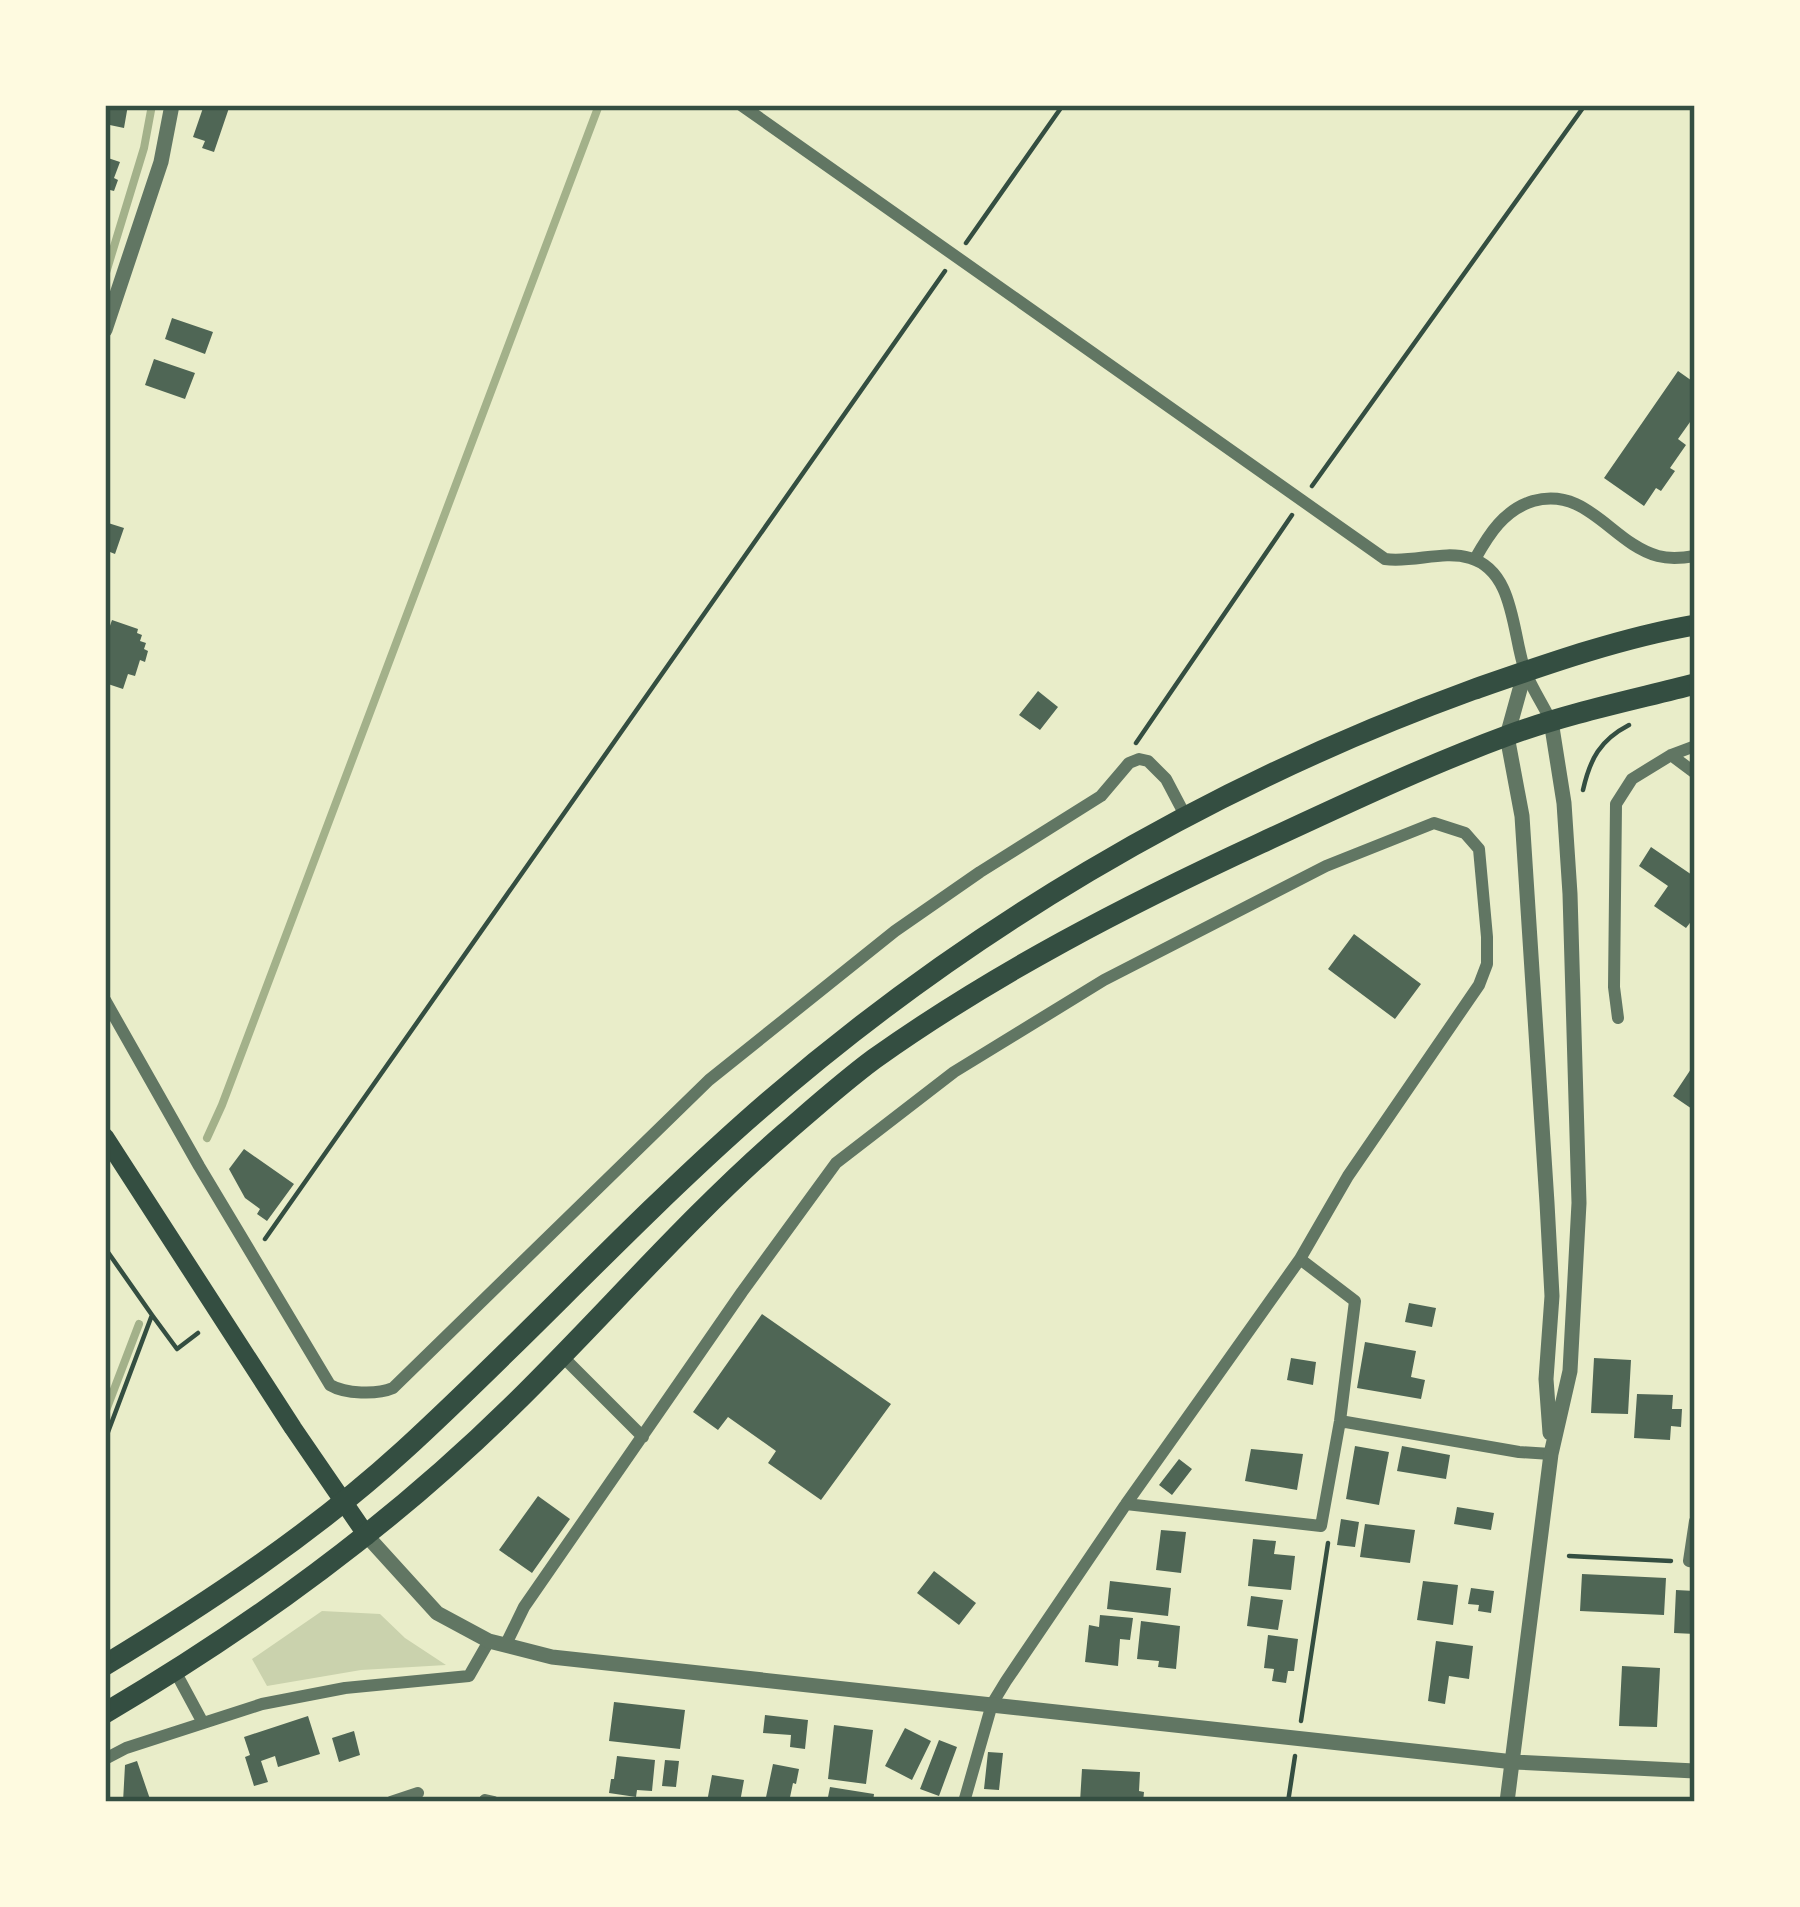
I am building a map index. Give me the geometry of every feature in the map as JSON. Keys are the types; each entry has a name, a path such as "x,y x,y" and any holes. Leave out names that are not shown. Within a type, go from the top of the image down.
{"highway":[{"path":"105,1664 171,1625 342,1502 417,1438 743,1124 845,1036 1071,880 1310,755 1418,710 1526,671 1695,625"},
{"path":"105,1713 175,1672 367,1537 509,1409 708,1204 783,1135 871,1062 978,989 1101,920 1339,807 1551,721 1695,684"}],"main road":[{"path":"105,1137 367,1537"}],"street":[{"path":"105,330 161,162 172,105"},
{"path":"741,105 1385,559 1475,559 1490,568 1501,585 1526,671 1551,721 1564,803 1580,1203 1570,1371 1551,1454 1508,1802"},
{"path":"1475,559 1505,516 1534,501 1558,497 1574,502 1641,550 1661,557 1695,556"},
{"path":"1526,671 1508,736 1522,816 1547,1203 1552,1296 1546,1378 1551,1454"},
{"path":"1618,1018 1614,987 1616,804 1633,779 1695,746"},
{"path":"1671,755 1695,772"},
{"path":"105,1000 330,1385 337,1390 383,1392 465,1320 709,1080 895,931 1101,796 1129,763 1148,761 1166,779 1186,817"},
{"path":"105,1759 262,1704 345,1688 469,1676 524,1607 836,1163 953,1072 1104,980 1326,866 1434,824 1465,833 1479,849 1487,964 1479,985 1348,1176 1300,1259 1126,1504 992,1704 964,1802"},
{"path":"1126,1504 1322,1526 1355,1301 1300,1259"},
{"path":"562,1356 643,1437"},
{"path":"1340,1420 1551,1454"},
{"path":"1692,1561 1695,1521"},
{"path":"367,1537 437,1613 497,1644 552,1657 1514,1762 1695,1771"},
{"path":"175,1672 203,1723"},
{"path":"391,1802 418,1793"}],"path":[{"path":"252,1257 1063,105"},
{"path":"1129,763 1132,748 1303,500 1585,105"},
{"path":"1582,796 1588,766 1598,748 1636,722"},
{"path":"105,1248 177,1349 198,1334"},
{"path":"105,1440 152,1315"},
{"path":"1288,1802 1328,1541 1322,1526"},
{"path":"1569,1556 1692,1561"}],"green space":[{"path":"322,1611 380,1614 405,1638 446,1665 361,1670 267,1686 252,1659"}],"building":[{"path":"105,105 128,105 124,128 105,124"},
{"path":"204,105 230,105 214,152 202,148 205,141 193,137"},
{"path":"105,157 120,162 114,178 118,180 106,202"},
{"path":"172,318 213,332 205,354 165,339"},
{"path":"154,359 195,373 185,399 145,385"},
{"path":"1678,371 1695,383 1695,415 1678,439 1686,445 1670,468 1675,471 1644,506 1604,478"},
{"path":"105,522 124,528 115,554 105,550"},
{"path":"112,620 138,629 148,651 135,676 128,674 123,689 105,683 105,640"},
{"path":"1038,691 1058,707 1040,730 1019,715"},
{"path":"1651,847 1695,877 1695,920 1686,928 1654,906 1668,886 1639,866"},
{"path":"1354,934 1421,984 1395,1019 1328,969"},
{"path":"1695,1063 1695,1111 1673,1096"},
{"path":"244,1149 294,1184 267,1221 245,1198 229,1169"},
{"path":"1409,1303 1436,1308 1432,1327 1405,1322"},
{"path":"762,1314 891,1404 821,1500 768,1463 776,1451 728,1417 718,1430 693,1412"},
{"path":"1365,1342 1416,1351 1411,1377 1425,1380 1421,1399 1357,1388"},
{"path":"1291,1358 1316,1362 1313,1385 1287,1380"},
{"path":"1594,1358 1631,1360 1628,1414 1591,1413"},
{"path":"1637,1394 1673,1395 1672,1409 1682,1409 1681,1427 1671,1426 1670,1440 1634,1438"},
{"path":"1355,1446 1389,1452 1379,1505 1346,1499"},
{"path":"1402,1446 1450,1455 1446,1479 1397,1471"},
{"path":"1251,1449 1303,1454 1297,1490 1245,1481"},
{"path":"1179,1459 1192,1469 1172,1495 1159,1485"},
{"path":"538,1496 570,1519 532,1573 499,1550"},
{"path":"1457,1507 1494,1513 1491,1530 1454,1524"},
{"path":"1341,1519 1359,1522 1355,1547 1337,1545"},
{"path":"1365,1524 1415,1530 1410,1563 1360,1557"},
{"path":"1161,1530 1186,1532 1181,1573 1156,1570"},
{"path":"1253,1539 1276,1541 1274,1554 1295,1556 1291,1590 1248,1586"},
{"path":"934,1571 976,1603 959,1625 917,1593"},
{"path":"1582,1574 1666,1578 1664,1615 1580,1611"},
{"path":"1110,1581 1171,1588 1168,1616 1107,1609"},
{"path":"1423,1581 1458,1585 1453,1625 1417,1620"},
{"path":"1471,1588 1494,1591 1491,1613 1468,1604"},
{"path":"1676,1590 1695,1591 1695,1634 1674,1633"},
{"path":"1251,1596 1283,1600 1278,1630 1247,1626"},
{"path":"1100,1615 1133,1618 1130,1640 1120,1639 1118,1666 1085,1662 1089,1625 1099,1627"},
{"path":"1141,1621 1180,1626 1176,1669 1137,1659"},
{"path":"1268,1635 1298,1639 1294,1671 1288,1671 1286,1683 1272,1681 1274,1669 1264,1668"},
{"path":"1436,1641 1473,1646 1469,1679 1449,1676 1445,1704 1428,1701"},
{"path":"1622,1666 1660,1668 1657,1727 1619,1726"},
{"path":"614,1702 685,1710 680,1749 609,1741"},
{"path":"765,1715 808,1720 805,1749 790,1747 791,1735 763,1733"},
{"path":"308,1716 320,1754 278,1767 275,1756 261,1761 268,1782 254,1786 244,1737"},
{"path":"834,1725 873,1730 866,1784 828,1779"},
{"path":"905,1728 931,1741 912,1780 885,1766"},
{"path":"354,1731 360,1755 339,1762 332,1738"},
{"path":"939,1740 957,1747 939,1796 920,1789"},
{"path":"988,1752 1003,1753 999,1790 984,1789"},
{"path":"617,1756 655,1760 652,1791 637,1790 636,1797 609,1793"},
{"path":"665,1760 679,1761 676,1787 662,1786"},
{"path":"137,1761 151,1802 123,1802 125,1765"},
{"path":"773,1764 799,1769 789,1802 765,1802"},
{"path":"1082,1769 1140,1772 1143,1802 1080,1802"},
{"path":"712,1775 744,1780 740,1802 707,1802"},
{"path":"830,1787 874,1794 873,1802 827,1802"}],"waterway":[{"path":"105,276 144,148 152,105"},
{"path":"207,1138 599,105"},
{"path":"105,1413 139,1324"}]}
